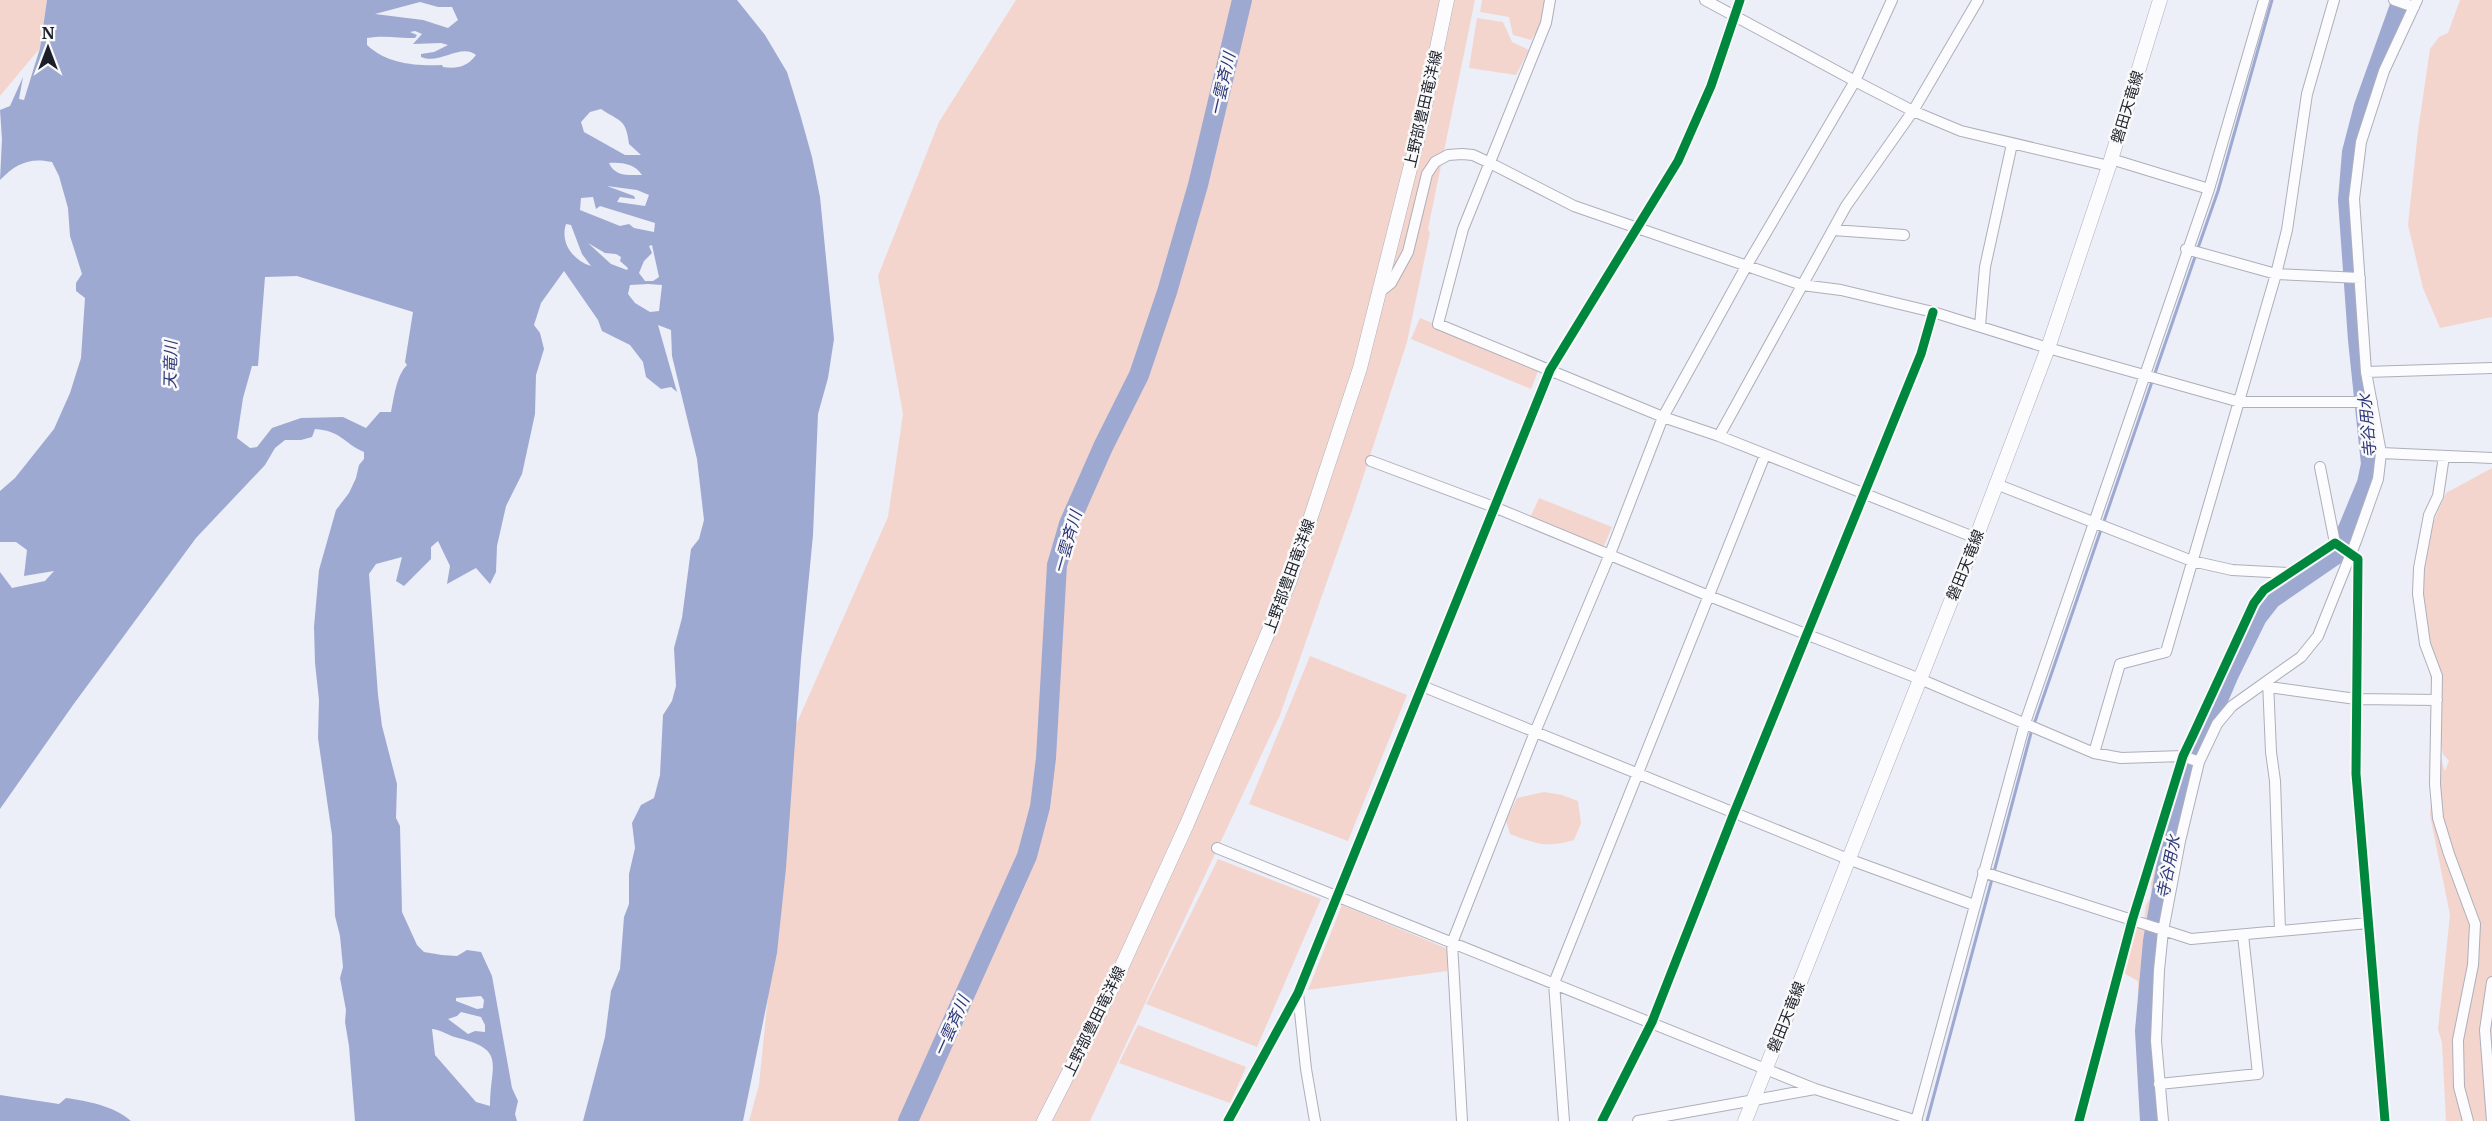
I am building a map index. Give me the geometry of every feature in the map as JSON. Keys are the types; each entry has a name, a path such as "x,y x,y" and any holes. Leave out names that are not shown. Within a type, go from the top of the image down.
{"main road":[{"name":"上野部豊田竜洋線","path":"1044,1121 1110,992 1187,824 1290,583 1360,368 1381,291 1421,126 1447,0"},
{"name":"磐田天竜線","path":"1745,1121 1976,538 2048,348 2110,163 2160,0"}],"street":[{"path":"1550,0 1546,23 1488,162 1464,230 1438,324 1663,417 1719,436 1976,538"},
{"path":"1705,0 1913,111 1961,130 2012,144 2110,163 2209,189"},
{"path":"1228,1121 1298,993 1550,369 1639,228 1695,128 1740,0"},
{"path":"1462,1121 1452,943 1535,732 1610,554 1663,417 1747,265 1855,81 1892,0"},
{"path":"1719,436 1846,206 1913,111 1978,0"},
{"path":"1217,848 1815,1089 1916,1121 2025,723 2186,249 2209,189 2264,0"},
{"path":"2094,753 2120,663 2166,652 2276,274 2287,230 2307,94 2334,0"},
{"path":"2163,1121 2156,1011 2163,931 2180,841 2199,762 2217,724 2232,706 2269,684 2301,657 2318,636 2378,479 2381,453 2366,372 2354,200 2361,142 2384,71 2416,3 2394,0"},
{"path":"1980,326 1986,267 2012,144"},
{"path":"1381,291 1391,283 1408,252 1427,174 1435,162 1448,155 1473,155 1574,206 1802,285 1840,290 1933,312 2048,348 2240,402 2372,402"},
{"path":"1833,230 1904,235"},
{"path":"2186,249 2276,274 2360,278"},
{"path":"1602,1121 1652,1022 1734,813 1921,354 1933,312"},
{"path":"2366,372 2492,368"},
{"path":"2381,453 2492,458"},
{"path":"1564,1121 1554,983 1765,455"},
{"path":"2444,456 2438,496 2429,515 2421,557 2418,594 2425,644 2437,676 2435,784 2438,818 2475,924 2473,965 2458,1040 2459,1087 2468,1121"},
{"path":"1371,461 1494,507 1709,596 1920,679 2094,753 2121,758 2183,756 2199,762"},
{"path":"2320,466 2335,543 2358,559 2356,774 2385,1121"},
{"path":"1996,484 2192,561 2232,570 2290,573"},
{"path":"2079,1121 2132,921 2183,756 2254,603 2264,590 2335,543"},
{"path":"2269,684 2356,699 2437,700"},
{"path":"2269,684 2280,931"},
{"path":"1422,686 1848,860 1974,905"},
{"path":"1983,872 2191,939 2368,923"},
{"path":"2159,1084 2258,1074 2242,935"},
{"path":"2492,982 2485,1030 2492,1121"},
{"path":"1298,993 1306,1069 1315,1121"},
{"path":"1638,1121 1815,1089"}],"shaded area":[{"path":"0,0 47,0 40,48 0,96"},
{"path":"1016,0 1475,0 1407,342 1355,502 1280,715 1090,1121 749,1121 759,1085 795,727 888,517 903,414 878,276 939,122"},
{"path":"1482,0 1548,0 1547,16 1531,40 1513,35 1509,17 1480,12"},
{"path":"2460,0 2492,0 2492,317 2440,328 2423,288 2408,225 2430,49 2439,37 2448,33"},
{"path":"1477,18 1503,22 1512,42 1529,50 1516,75 1469,68"},
{"path":"1420,318 1540,366 1531,389 1411,339"},
{"path":"2492,468 2492,1121 2446,1121 2442,1043 2438,1029 2450,915 2430,815 2436,745 2445,771 2449,761 2443,754 2419,607 2423,546 2446,493"},
{"path":"1539,498 1612,527 1603,548 1530,518"},
{"path":"1310,656 1407,695 1348,841 1249,804"},
{"path":"1544,792 1578,801 1581,823 1574,840 1556,844 1541,844 1510,834 1506,821 1517,798"},
{"path":"2177,813 2160,925 2151,1076 2138,1078 2138,981 2122,972 2135,922 2144,921 2146,905 2152,895 2151,884 2155,867 2162,858 2168,839 2170,815"},
{"path":"1218,859 1321,899 1257,1047 1146,1004"},
{"path":"1342,905 1448,949 1447,971 1308,990"},
{"path":"1138,1025 1246,1067 1230,1103 1119,1063"}],"water":[{"name":"天竜川","path":"47,0 737,0 765,35 787,72 812,157 820,197 834,339 828,378 818,414 813,535 777,953 743,1121 583,1121 605,1037 611,991 620,969 624,917 629,904 629,874 635,848 632,823 641,805 654,798 660,775 663,715 672,701 676,686 674,648 682,618 691,549 699,539 704,520 697,459 672,356 671,330 658,325 677,392 671,387 661,389 646,377 643,362 630,345 602,331 598,320 564,271 541,303 534,325 540,333 544,349 536,375 535,414 522,474 506,506 497,546 496,572 490,584 476,568 447,584 450,566 438,541 431,547 431,559 404,586 396,581 402,557 376,564 369,574 382,726 397,784 396,818 400,826 402,912 417,945 424,952 457,956 467,950 481,952 492,976 512,1088 518,1101 515,1114 517,1121 355,1121 345,1022 346,1010 340,978 343,967 340,936 335,916 332,835 318,738 319,700 314,627 319,570 336,510 349,493 359,465 364,459 364,452 337,435 315,429 312,437 285,440 275,448 265,465 196,538 0,809 0,572 12,588 45,581 54,571 24,576 27,550 16,542 0,542 0,491 15,478 54,429 70,393 81,358 85,298 76,291 76,283 82,274 70,236 68,208 59,176 52,162 37,160 23,163 0,180 2,139 0,110 10,106 23,77 19,99 24,100 40,48","holes":["420,2 438,7 452,7 458,20 448,28 423,20 375,14","415,31 422,34 413,44 448,45 434,52 421,54 421,57 428,59 463,51 476,55 465,65 448,68 442,65 402,63 383,56 367,45 367,38 415,38 417,35 410,32","601,109 624,125 629,144 641,155 625,155 584,132 581,122 590,112","609,163 628,164 642,175 619,173","607,186 637,190 649,195 645,206 617,202 620,197 635,199 634,196","593,197 596,209 600,206 655,223 654,232 634,228 629,224 620,226 580,210 581,198","566,224 571,225 582,254 591,266 573,255 566,244","588,243 605,253 621,257 620,261 628,268 627,270 611,264","652,245 659,277 653,281 645,281 639,273 644,261 652,253 649,246","297,276 413,312 405,362 407,365 398,381 391,412 380,412 366,428 343,417 301,418 272,428 257,447 250,448 237,438 243,398 252,366 258,366 265,277","630,285 662,285 659,311 650,312 635,303 628,294","481,996 484,1000 483,1008 477,1009 456,1001 456,998","461,1012 481,1017 485,1025 485,1032 475,1031 468,1034 448,1019","432,1029 473,1043 490,1054 493,1069 490,1106 476,1102 435,1055"]},
{"path":"0,1095 59,1104 66,1098 83,1101 109,1108 131,1121 0,1121"}],"waterway":[{"name":"一雲斉川","path":"908,1121 1027,856 1040,807 1046,758 1057,565 1069,524 1103,447 1139,375 1167,292 1198,185 1242,0"},
{"path":"2198,248 2218,191 2272,0"},
{"name":"寺谷用水","path":"2150,1121 2145,1031 2153,941 2186,774 2229,674 2257,617 2271,599 2338,553 2367,483 2371,464 2358,340 2348,200 2352,152 2364,106 2402,0"},
{"path":"1994,872 2031,733 2196,254"},
{"path":"1927,1121 1992,879"}],"cycle path":[{"path":"1228,1121 1298,993 1550,370 1678,161 1711,86 1740,0"},
{"path":"1602,1121 1652,1022 1734,813 1921,354 1933,312"},
{"path":"2079,1121 2132,921 2183,756 2254,603 2264,590 2335,543 2358,559 2356,774 2385,1121"}]}
